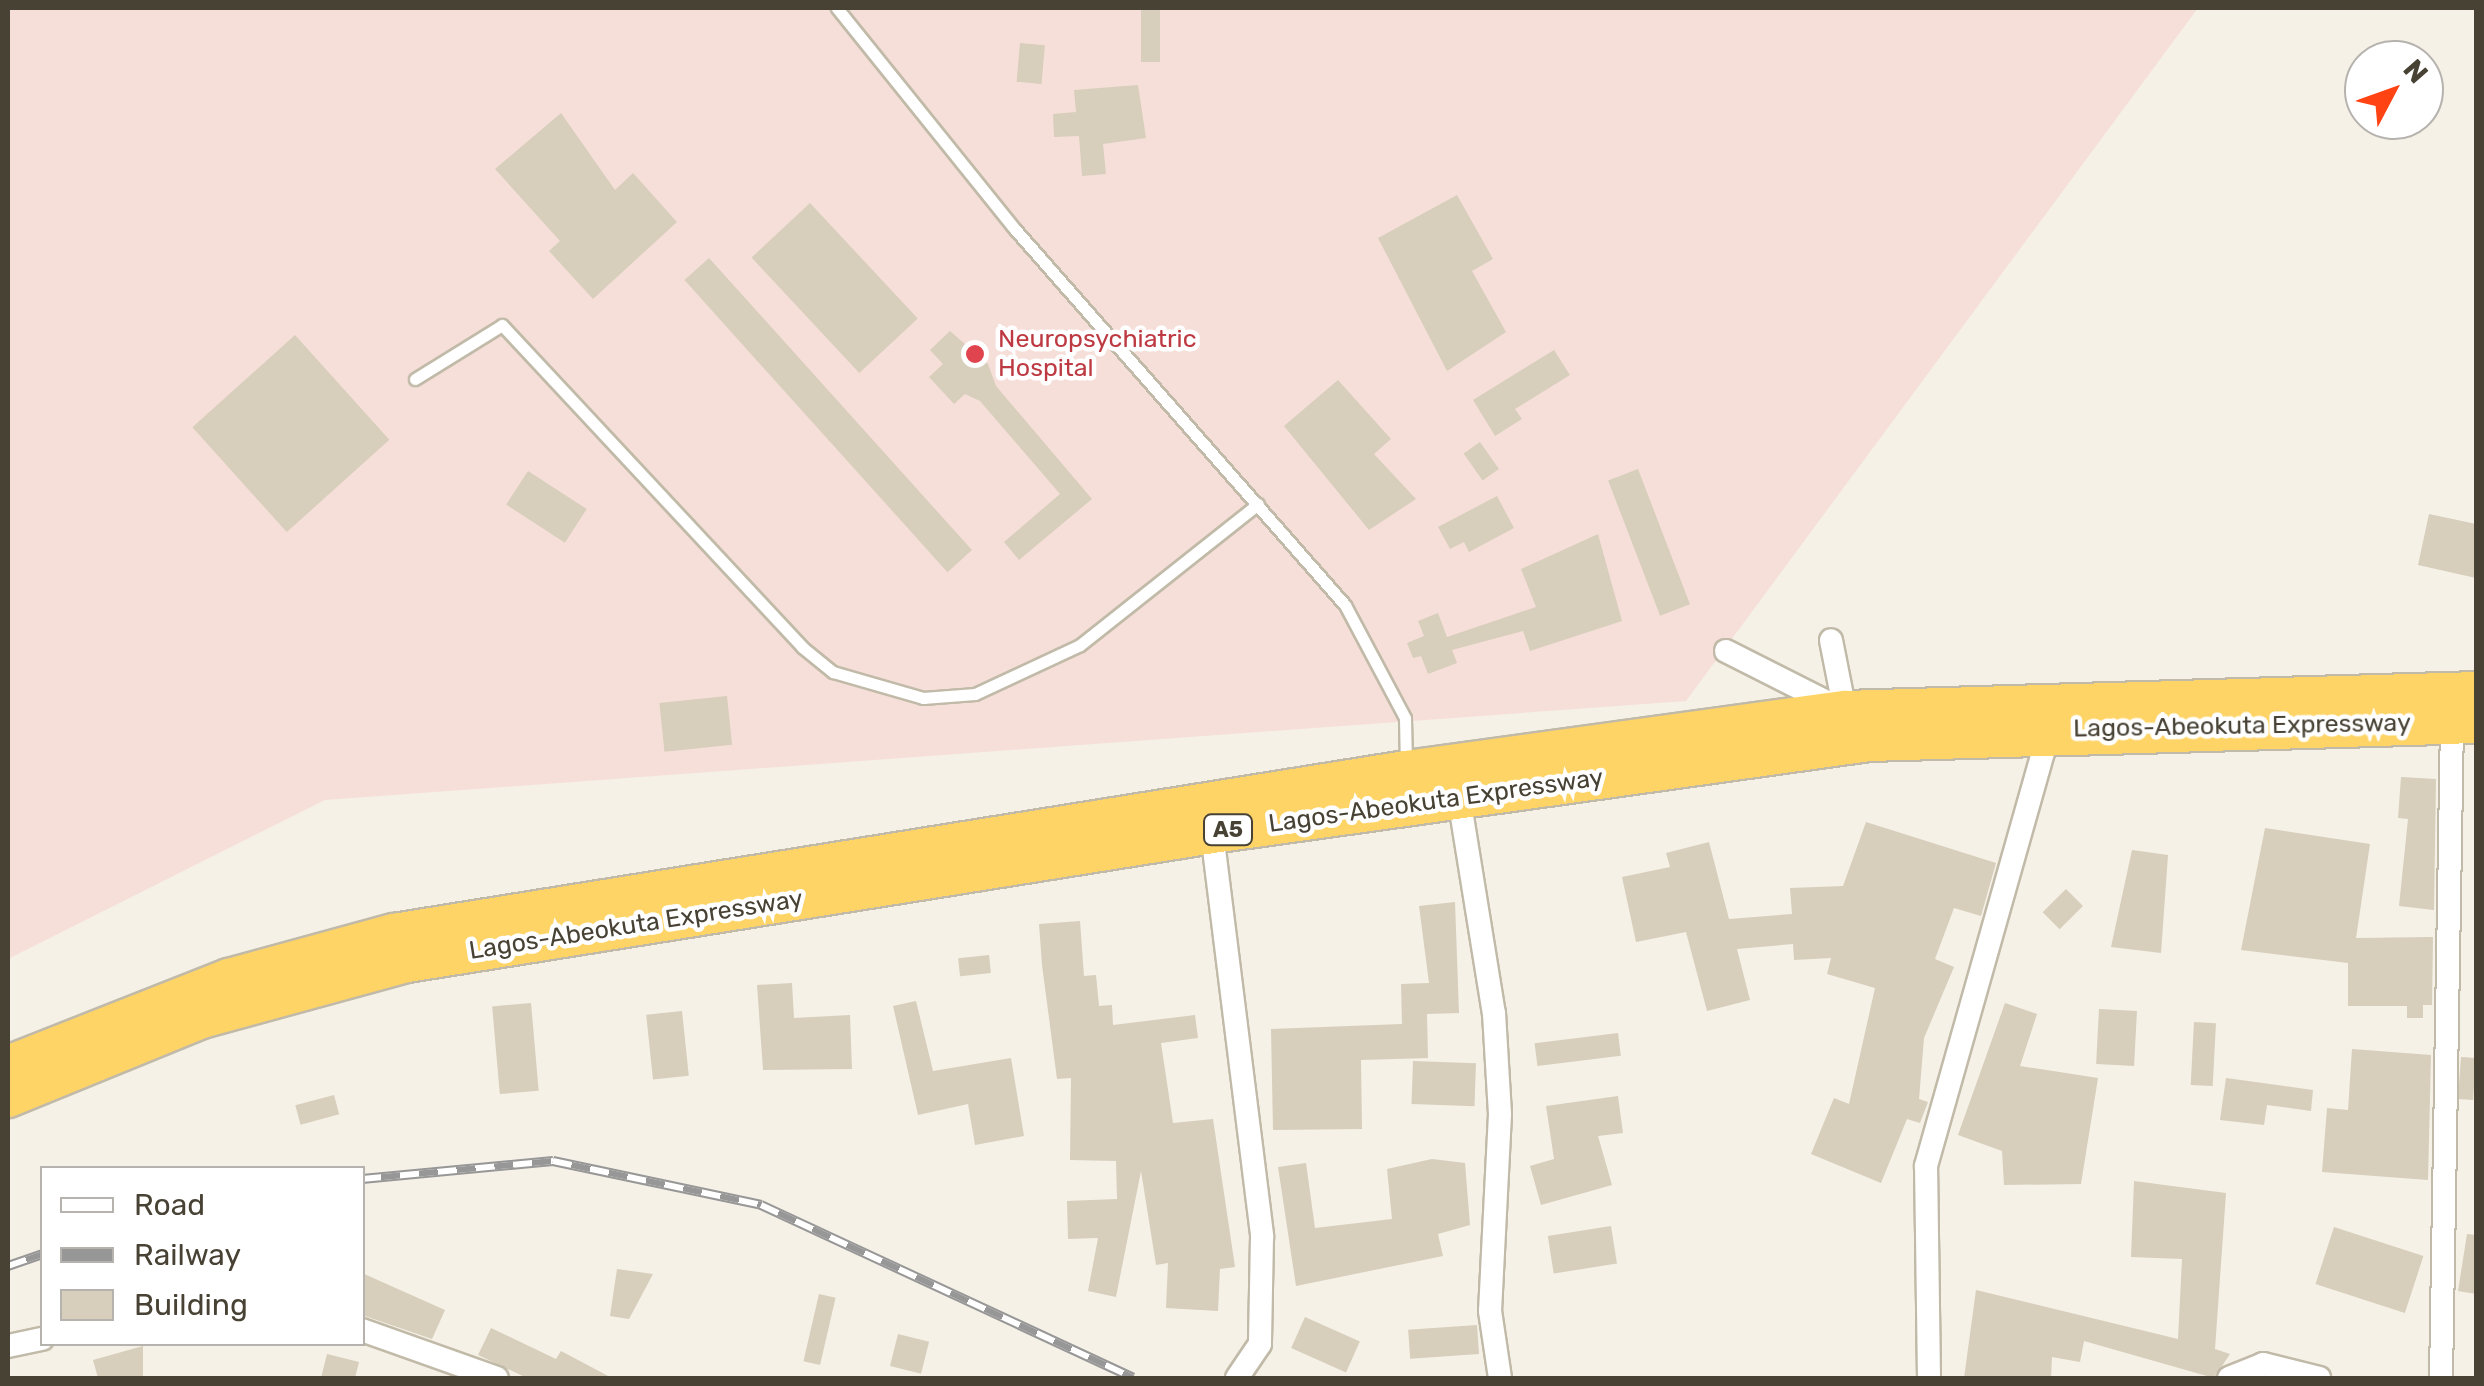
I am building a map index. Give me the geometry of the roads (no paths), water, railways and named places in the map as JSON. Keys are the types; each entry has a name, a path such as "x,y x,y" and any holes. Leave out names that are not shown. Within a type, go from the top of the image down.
{"highway":[{"name":"Lagos-Abeokuta Expressway","path":"8,1066 194,990 394,934 1406,770 1845,711 2468,713"},
{"name":"Lagos-Abeokuta Expressway","path":"8,1097 202,1018 407,962 1212,833 1869,742 2050,730 2468,713"}],"street":[{"path":"1831,640 1845,711"},
{"path":"1726,651 1845,711"},
{"path":"2441,1378 2468,713"},
{"path":"1929,1378 1930,1148 2050,730"},
{"path":"1459,798 1494,1012 1500,1114 1490,1311 1500,1378"},
{"path":"1212,833 1262,1236 1260,1344 1237,1378"},
{"path":"2452,1108 2476,1108"},
{"path":"365,1331 497,1378"},
{"path":"8,1346 40,1339"},
{"path":"2229,1378 2263,1364 2318,1378"}],"lane":[{"path":"837,8 1013,227 1258,504 1372,649 1405,718 1406,770"},
{"path":"415,379 502,324 802,647 833,672 924,698 974,694 1066,652 1258,504"}],"railway":[{"path":"365,1179 553,1161 761,1205 1133,1378"},
{"path":"8,1266 40,1255"}],"place":[{"name":"Neuropsychiatric Hospital","path":"975,354"}]}
